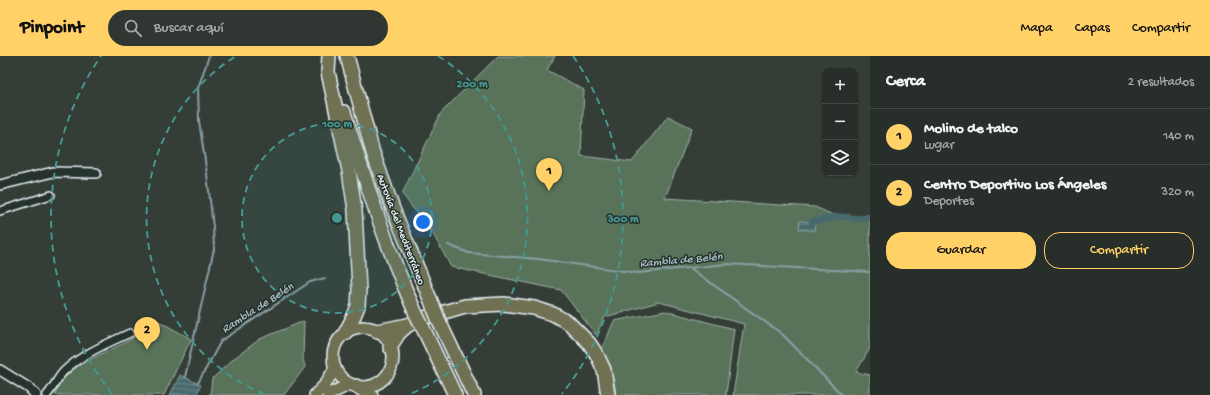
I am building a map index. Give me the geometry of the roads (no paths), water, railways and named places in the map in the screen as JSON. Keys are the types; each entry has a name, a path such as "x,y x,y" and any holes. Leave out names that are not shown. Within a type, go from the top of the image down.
{"highway":[{"name":"Autovía del Mediterráneo","path":"329,56 365,179 388,246 416,314 455,395"},
{"path":"329,56 328,72 349,171 355,210 359,290 358,306 345,333"},
{"name":"Autovía del Mediterráneo","path":"347,56 373,153 392,209 439,321 474,395"},
{"path":"377,331 408,325 427,317 464,306 479,304 504,304 534,308 553,314 569,323 589,343 604,370 608,395"},
{"path":"390,346 399,333 408,325"},
{"path":"353,385 371,395"}],"main road":[{"path":"328,395 353,385 368,386 379,382 387,374 392,364 390,346 383,335 377,331 357,328 345,333 338,341 334,352 335,368 341,377 353,385"},
{"path":"315,395 325,385 335,368"}],"street":[{"path":"0,185 53,172 96,173"},
{"path":"0,211 51,195"},
{"path":"47,395 62,372 97,349 130,333"},
{"path":"0,370 29,388 36,395"}],"water":[{"path":"800,221 815,223 814,231 799,229"},
{"path":"180,375 201,385 196,395 170,395"}],"waterway":[{"path":"185,377 214,249 207,174 199,121 198,88 209,56"},
{"path":"812,222 834,217 856,219 870,217"},
{"name":"Rambla de Belén","path":"448,245 469,253 538,259 639,273 727,264 870,272"},
{"path":"690,268 782,334 842,395"},
{"name":"Rambla de Belén","path":"198,383 221,341 310,282 325,278"}],"place":[{"name":"Molino de talco","path":"549,191"},
{"name":"Centro Deportivo Los Ángeles","path":"147,350"}]}
